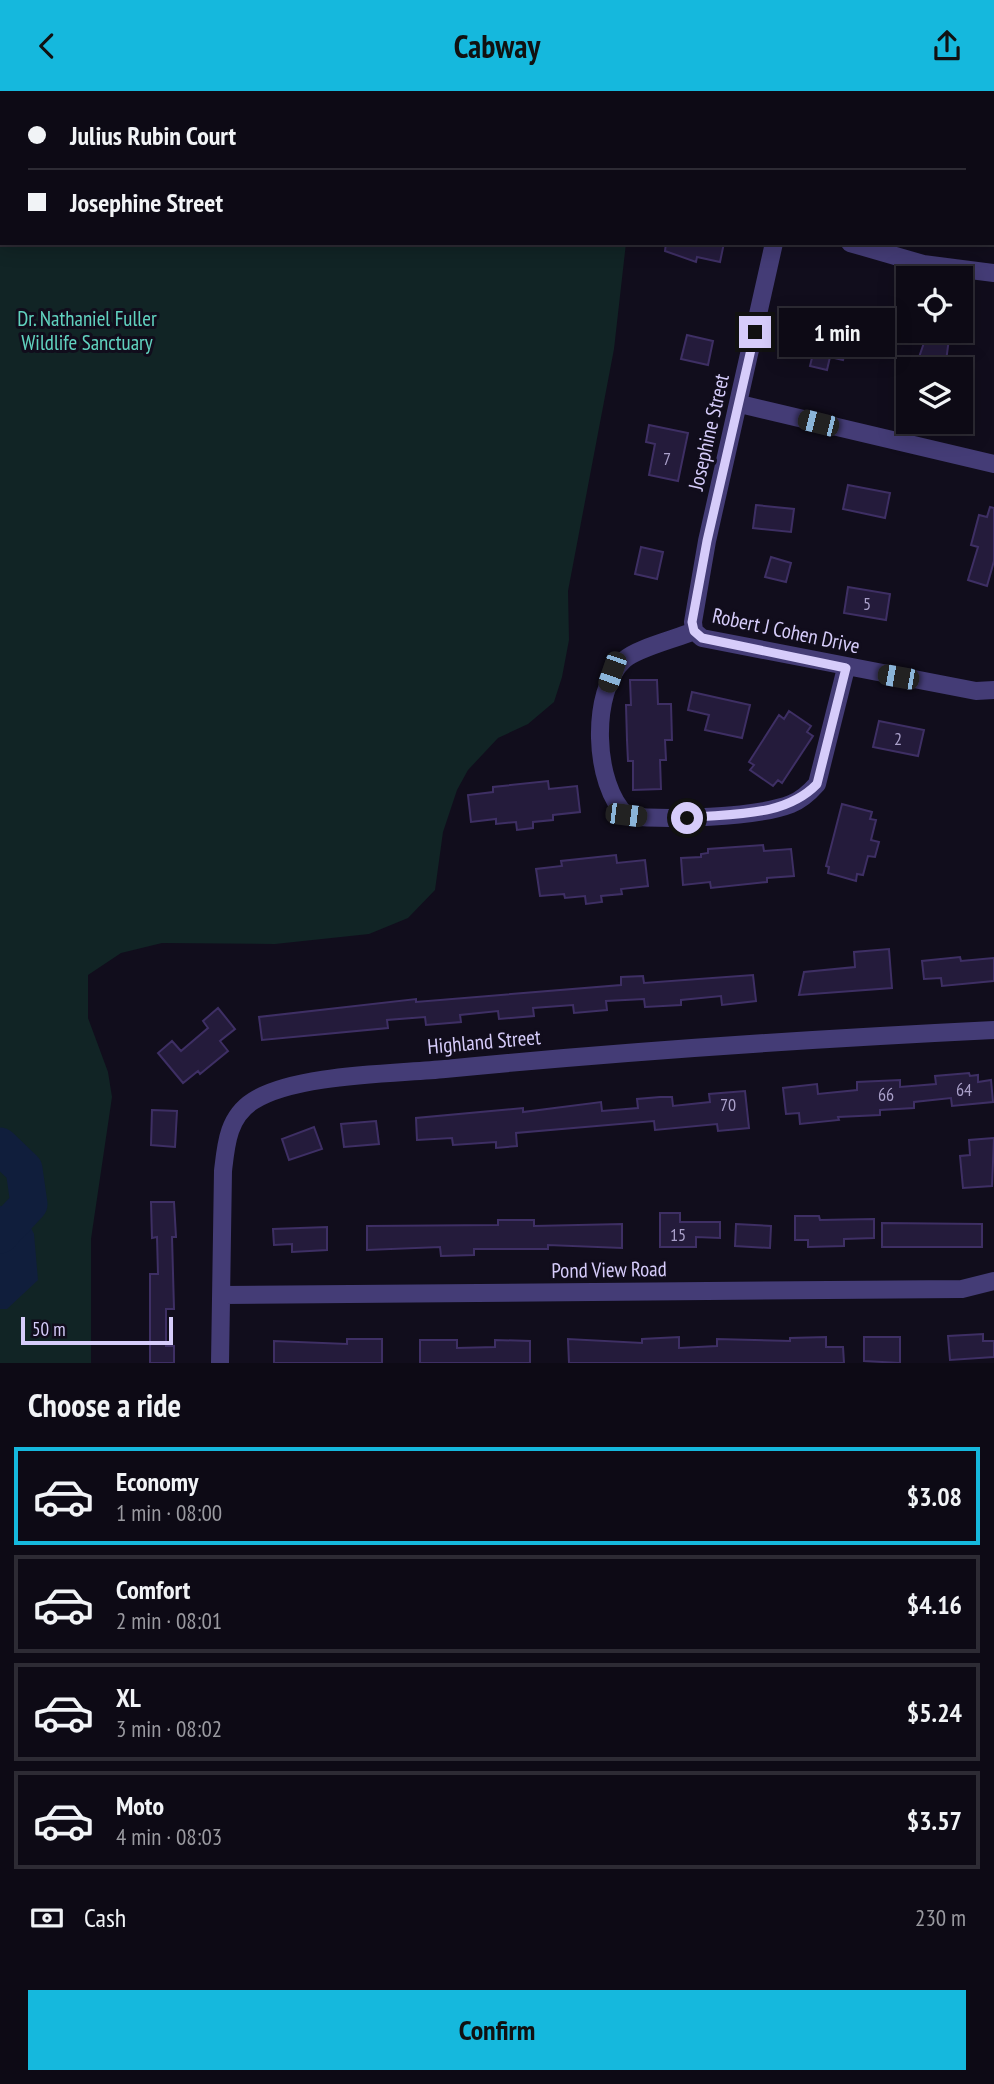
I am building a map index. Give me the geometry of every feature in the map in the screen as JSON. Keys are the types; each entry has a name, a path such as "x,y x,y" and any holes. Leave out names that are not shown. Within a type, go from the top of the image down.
{"street":[{"name":"Josephine Street","path":"694,631 692,622 707,541 740,404 774,245"},
{"path":"857,245 923,264 994,273"},
{"path":"740,404 994,464"},
{"path":"694,631 627,657 612,672 603,699 600,725 602,760 616,806 626,815 687,818 773,809 793,803 808,793 817,784 846,668"},
{"name":"Robert J Cohen Drive","path":"694,631 702,638 846,668 976,691 994,690"},
{"name":"Highland Street","path":"220,1363 223,1171 227,1140 233,1122 243,1109 272,1092 350,1078 578,1056 737,1043 994,1030"},
{"name":"Pond View Road","path":"223,1295 962,1289 994,1281"}],"green space":[{"name":"Dr. Nathaniel Fuller Wildlife Sanctuary","path":"0,245 626,245 614,349 568,591 569,640 554,702 528,724 498,738 468,770 457,790 443,832 435,890 408,918 369,934 275,944 162,943 121,953 88,975 88,1018 108,1072 112,1097 91,1239 91,1363 0,1363"}],"water":[{"path":"0,1206 23,1212 34,1234 38,1280 7,1309 0,1309"}],"building":[{"path":"666,245 724,245 720,262 697,257 696,262 665,251"},
{"path":"848,311 875,316 867,351 847,346 843,360 830,357 827,370 810,366 820,325 843,331"},
{"path":"687,335 713,341 708,365 681,359"},
{"path":"924,343 948,343 947,357 919,357"},
{"path":"649,425 688,433 678,481 649,475 655,444 646,442"},
{"path":"848,485 890,493 885,518 843,509"},
{"path":"756,505 794,509 791,532 753,528"},
{"path":"990,507 994,508 994,561 987,586 968,580 978,547 971,545 979,515 987,517"},
{"path":"641,547 663,552 657,579 635,574"},
{"path":"771,557 791,563 786,582 765,577"},
{"path":"848,587 890,594 886,620 844,613"},
{"path":"630,680 657,680 658,704 671,704 672,740 665,740 666,760 660,760 661,789 633,790 633,761 628,761 626,705 631,705"},
{"path":"692,692 750,705 742,738 705,730 709,715 688,710"},
{"path":"789,711 811,726 807,732 813,736 782,783 778,780 773,786 750,770 754,765 749,762 779,715 784,719"},
{"path":"879,721 924,730 918,756 873,747"},
{"path":"548,781 549,789 577,786 580,812 553,815 553,820 533,822 533,828 517,830 516,822 496,824 496,819 471,822 468,795 493,792 493,787"},
{"path":"842,804 872,812 870,819 876,820 871,840 879,842 875,857 868,856 863,875 857,874 856,881 828,873 829,867 826,866"},
{"path":"763,845 764,851 791,849 794,876 711,888 710,882 683,885 681,858 701,857 701,854 708,853 708,849"},
{"path":"616,855 617,863 645,860 648,886 621,889 622,894 601,896 602,902 586,904 585,896 540,896 536,869 562,866 561,861"},
{"path":"889,949 892,988 799,995 804,972 855,967 854,952"},
{"path":"960,957 961,961 994,958 994,981 942,986 941,978 924,979 922,961"},
{"path":"753,975 756,1001 722,1005 721,996 681,1000 681,1005 645,1007 644,999 606,1001 607,1010 574,1013 573,1005 533,1008 534,1016 499,1019 498,1011 460,1015 461,1022 426,1025 425,1017 387,1020 388,1028 262,1040 259,1017 416,999 416,1002 621,985 621,977 643,976 644,983"},
{"path":"218,1008 235,1029 220,1041 228,1051 200,1074 198,1071 183,1083 158,1053 172,1041 181,1051 208,1028 203,1021"},
{"path":"969,1073 970,1076 978,1075 978,1082 991,1080 993,1102 952,1106 951,1098 914,1102 914,1108 880,1110 880,1115 838,1117 839,1120 800,1124 799,1113 786,1114 783,1088 817,1084 818,1094 857,1090 857,1082 900,1080 900,1087 936,1084 935,1076"},
{"path":"745,1091 749,1128 718,1131 717,1124 655,1130 654,1121 516,1133 517,1146 496,1148 496,1142 453,1145 452,1138 417,1140 416,1118 523,1108 523,1112 601,1102 602,1111 638,1108 637,1099 660,1097 672,1097 673,1106 710,1102 709,1094"},
{"path":"152,1110 177,1111 175,1147 151,1145"},
{"path":"376,1121 379,1144 344,1147 341,1124"},
{"path":"314,1127 322,1149 289,1160 282,1139"},
{"path":"994,1138 992,1186 963,1188 960,1156 970,1155 969,1140"},
{"path":"151,1202 174,1202 174,1309 166,1309 166,1346 174,1346 174,1363 150,1363 150,1274 158,1274 157,1237 152,1238"},
{"path":"660,1213 680,1213 680,1222 720,1222 720,1238 696,1237 696,1247 660,1247"},
{"path":"795,1216 819,1216 820,1220 874,1219 874,1238 844,1239 844,1246 808,1247 808,1240 795,1240"},
{"path":"498,1220 534,1220 534,1226 622,1224 622,1248 548,1245 548,1249 474,1249 474,1255 441,1256 440,1247 367,1250 367,1226 498,1225"},
{"path":"882,1223 982,1224 982,1247 882,1247"},
{"path":"736,1224 771,1226 770,1248 735,1246"},
{"path":"327,1227 327,1250 292,1252 292,1244 274,1245 273,1229"},
{"path":"983,1334 983,1341 994,1341 994,1357 950,1360 948,1336"},
{"path":"679,1337 679,1348 717,1346 717,1339 790,1341 790,1338 826,1337 826,1347 843,1347 844,1363 569,1363 568,1339 642,1343 642,1339"},
{"path":"864,1337 900,1337 900,1363 864,1361"},
{"path":"347,1339 382,1339 382,1363 274,1363 274,1341 347,1344"},
{"path":"420,1340 457,1340 457,1348 495,1347 495,1340 530,1341 530,1363 420,1363"}],"waterway":[{"path":"0,1146 24,1169 29,1204 0,1235"}],"route":[{"path":"687,818 773,809 793,803 808,793 817,784 846,668 702,638 694,631 692,622 707,541 755,332"}]}
